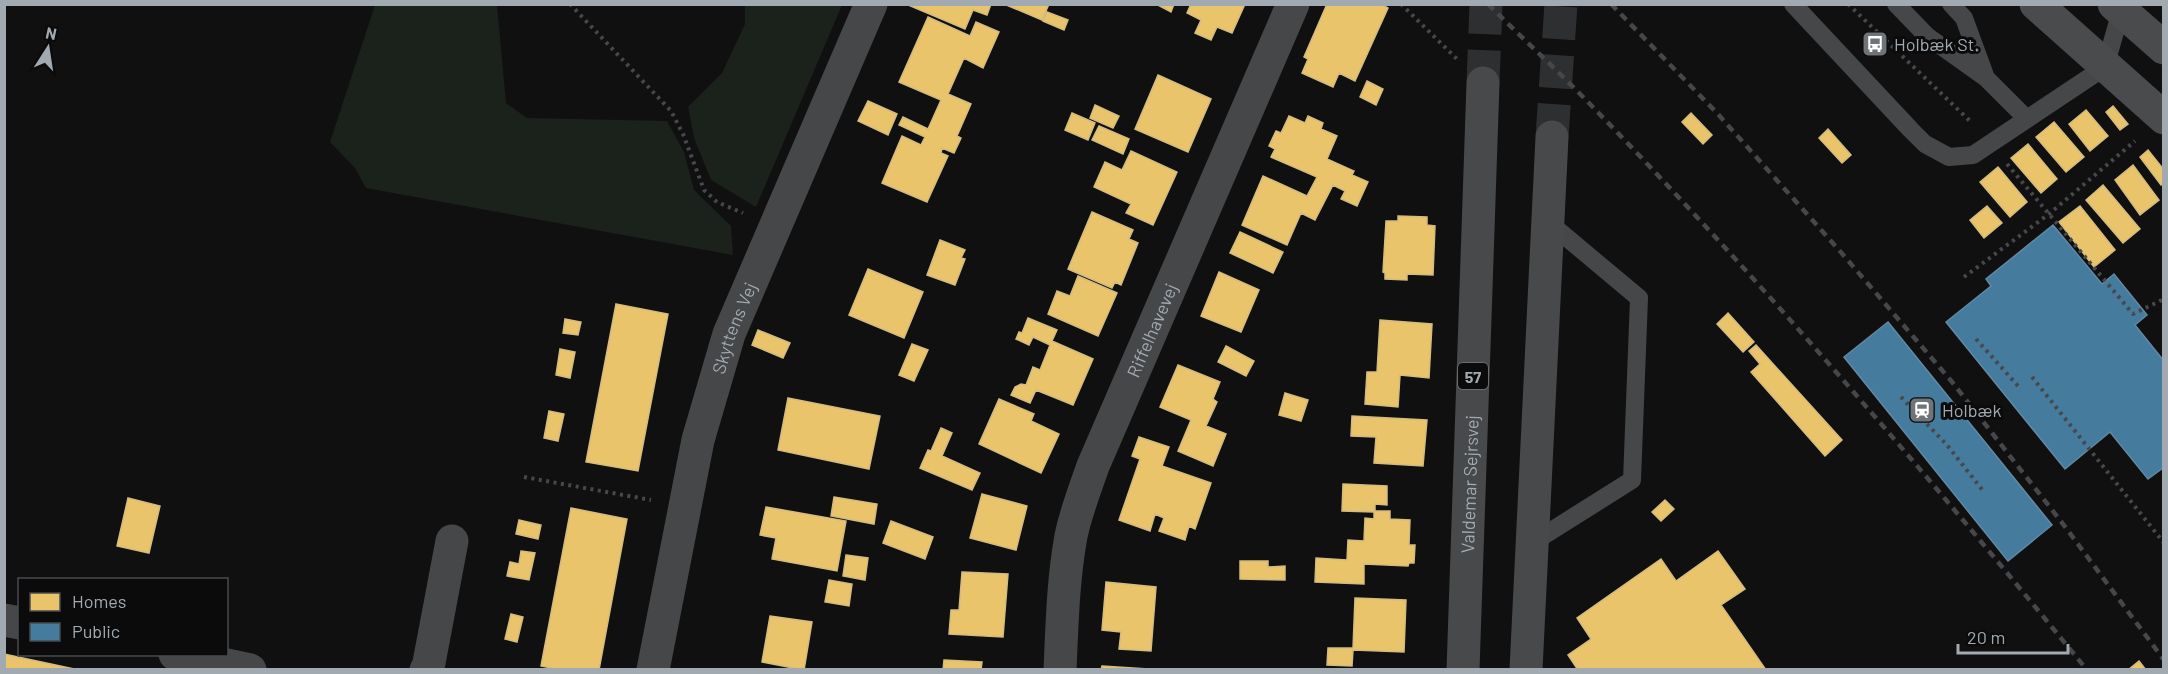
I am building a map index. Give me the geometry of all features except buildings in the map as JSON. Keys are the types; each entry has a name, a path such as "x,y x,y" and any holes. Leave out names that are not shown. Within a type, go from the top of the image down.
{"main road":[{"name":"Valdemar Sejrsvej","path":"1463,669 1483,83"},
{"path":"1526,669 1552,137"}],"street":[{"name":"Skyttens Vej","path":"653,669 698,440 729,334 871,4"},
{"name":"Riffelhavevej","path":"1060,669 1064,591 1071,536 1093,466 1293,4"},
{"path":"2036,4 2163,118"},
{"path":"2118,8 2163,48"},
{"path":"426,669 452,541"},
{"path":"185,656 250,669"}],"lane":[{"path":"1793,4 1925,144 1949,157 1973,155 2105,67 2118,8"},
{"path":"1896,4 1927,36 1986,78 2026,118"},
{"path":"1951,4 1964,18 1986,78"},
{"path":"1532,543 1632,480 1639,298 1547,221"}],"path":[{"path":"570,4 671,111 683,134 704,190 717,202 775,226"},
{"path":"1401,4 1483,83"},
{"path":"1848,4 1974,125 2133,314 2163,299"},
{"path":"1964,277 2049,214 2134,141"},
{"path":"1976,339 2019,387"},
{"path":"2032,377 2163,543"},
{"path":"1901,397 1947,445 1984,492"},
{"path":"524,477 685,506"}],"shaded area":[{"path":"375,5 497,5 506,103 527,118 667,121 684,152 694,190 731,226 733,255 366,188 355,168 330,142"},
{"path":"745,5 842,5 756,207 711,180 694,138 688,107 722,73 745,24"}],"tunnel":[{"path":"1483,83 1486,4"},
{"path":"1552,137 1561,4"}],"railway":[{"path":"1488,4 1586,100 1780,308 1905,451 2087,670"},
{"path":"1611,4 1717,113 1953,383 2063,524 2164,660"}],"place":[{"name":"Holbæk St.","path":"1875,44"},
{"name":"Holbæk","path":"1922,410"}]}
